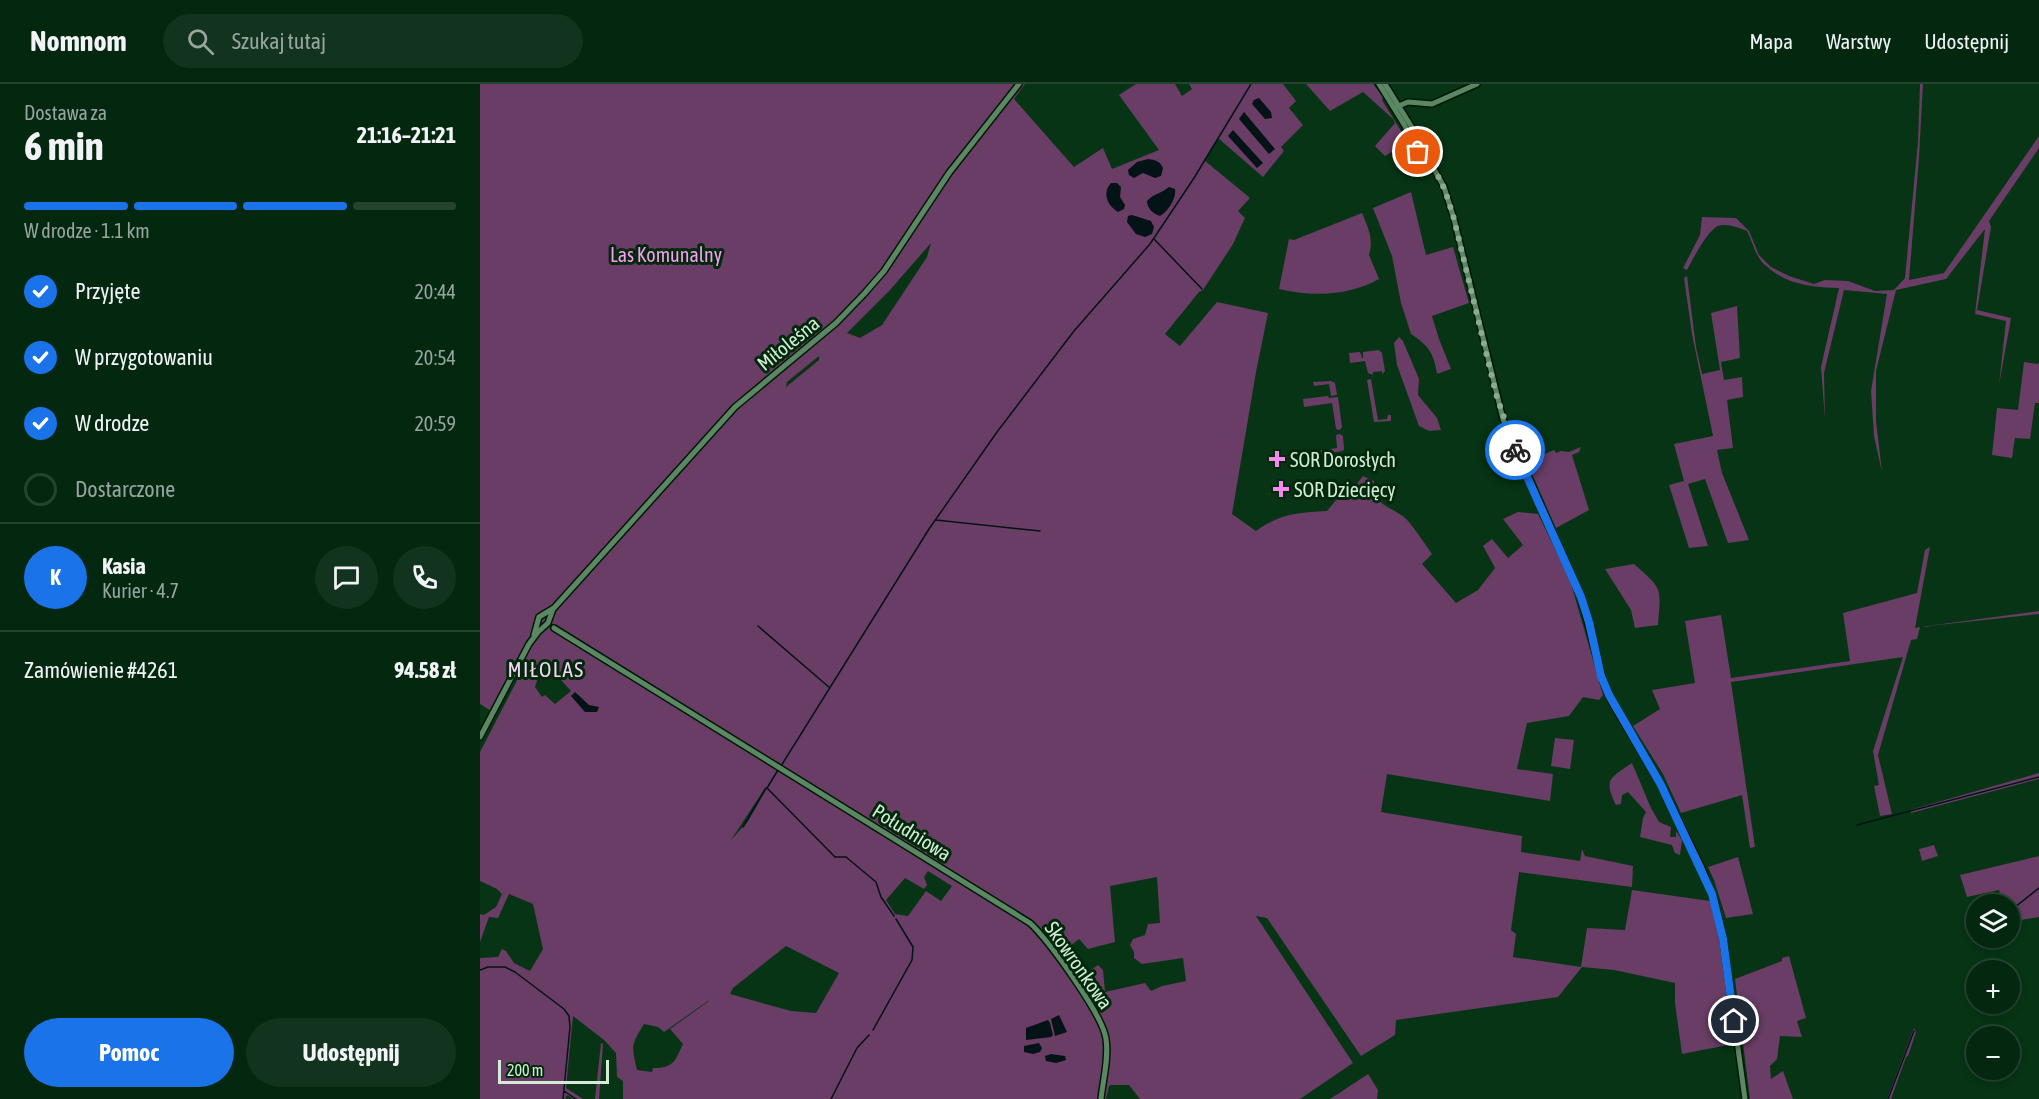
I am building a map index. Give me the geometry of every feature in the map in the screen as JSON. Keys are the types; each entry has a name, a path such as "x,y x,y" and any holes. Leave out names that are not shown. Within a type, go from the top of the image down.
{"street":[{"name":"Miłoleśna","path":"554,608 735,407 836,323 864,294 884,271 949,173 1019,84"},
{"path":"1379,84 1396,107"},
{"path":"1384,84 1412,136 1424,140 1420,150"},
{"path":"1396,107 1408,102 1432,104 1477,84"},
{"path":"1412,136 1406,143 1408,148 1412,152 1420,150"},
{"path":"1420,150 1444,187 1454,219 1503,419 1581,597 1604,684 1616,710 1661,785 1701,866 1715,903 1723,939 1745,1099"},
{"path":"480,737 534,635 539,617 554,608"},
{"path":"534,635 547,625 554,608"},
{"path":"544,615 549,620"},
{"path":"538,622 544,626"},
{"name":"Południowa","path":"554,628 1028,921"},
{"name":"Skowronkowa","path":"1028,921 1040,932 1102,1024 1107,1046 1101,1099"}],"green space":[{"name":"Las Komunalny","path":"480,84 1025,84 1014,99 1074,167 1103,148 1112,169 1159,150 1119,95 1136,84 1175,84 1182,96 1192,89 1189,84 1283,84 1296,101 1289,108 1303,125 1281,147 1284,151 1263,177 1218,138 1204,160 1250,198 1238,211 1245,218 1233,244 1203,290 1165,334 1180,346 1217,302 1268,313 1232,514 1256,531 1282,517 1327,511 1336,500 1346,498 1363,476 1374,481 1377,497 1381,502 1403,517 1415,530 1432,554 1422,564 1456,603 1478,590 1495,568 1483,546 1492,539 1508,558 1523,545 1503,519 1518,512 1538,514 1570,580 1603,695 1599,700 1583,697 1569,716 1527,723 1517,769 1553,774 1550,801 1387,774 1381,812 1522,836 1521,852 1580,861 1582,849 1585,856 1633,866 1632,887 1519,872 1511,930 1516,934 1513,957 1581,967 1587,928 1625,930 1632,890 1710,901 1719,937 1733,1044 1682,1054 1675,1003 1675,983 1614,970 1582,967 1558,997 1396,1020 1395,1035 1361,1056 1267,918 1256,916 1353,1063 1300,1099 1140,1099 1129,1085 1111,1085 1106,1099 623,1099 623,1081 617,1077 616,1053 604,1040 573,1016 566,1088 583,1099 574,1099 567,1095 565,1099 480,1099 480,958 498,957 502,949 514,963 530,971 543,949 533,904 509,894 498,918 489,917 480,942 480,914 484,915 496,907 502,894 480,881 480,752 525,665 539,674 535,687 542,697 545,695 555,704 571,691 550,668 537,671 520,659 491,711 480,704","holes":["931,243 927,257 882,325 860,338 847,333 890,290","819,356 819,360 786,387 787,382","765,788 766,790 748,821 731,840","928,871 952,886 941,901 926,891 908,916 895,914 886,900 905,878 924,889 927,885 924,877","1157,877 1160,923 1148,924 1145,935 1133,939 1130,945 1134,958 1142,964 1183,958 1186,981 1151,991 1145,983 1105,992 1103,970 1098,965 1079,978 1061,953 1079,939 1088,949 1115,942 1110,886","786,946 839,973 816,1013 791,1011 730,994 733,988","709,1001 670,1029 683,1044 670,1065 653,1068 652,1072 637,1070 633,1051 636,1037 644,1024 658,1027 664,1032"]},
{"path":"1306,84 1373,84 1383,97 1382,100 1401,131 1398,148 1385,156 1375,146 1395,123 1363,92 1330,111"},
{"path":"1920,84 1923,84 1919,157 1909,280 1944,273 2039,136 2039,148 1989,221 1991,227 1977,310 2011,318 1999,385 2006,321 1975,314 1985,229 1946,279 1896,290 1876,371 1876,421 1882,472 1874,436 1871,391 1887,294 1844,290 1824,373 1825,419 1821,367 1839,288 1799,284 1772,271 1756,253 1747,231 1729,225 1718,226 1709,233 1687,270 1683,268 1700,235 1702,217 1736,218 1749,231 1759,255 1771,267 1789,276 1814,284 1825,280 1848,281 1875,291 1894,290 1905,278 1918,142"},
{"path":"1411,192 1426,255 1453,247 1469,303 1432,316 1451,369 1437,374 1429,350 1411,334 1401,303 1392,256 1373,208"},
{"path":"1362,213 1371,239 1369,255 1379,279 1343,292 1317,294 1279,289 1289,239 1294,240"},
{"path":"1687,276 1696,347 1702,374 1720,370 1711,313 1737,306 1740,358 1721,362 1724,380 1742,377 1743,397 1727,400 1733,448 1717,450 1722,473 1749,540 1728,543 1705,479 1688,484 1708,546 1689,548 1669,485 1684,481 1674,444 1713,436 1692,334 1684,278"},
{"path":"1399,337 1403,341 1419,379 1418,395 1437,418 1441,430 1429,431 1419,426 1397,365 1394,343"},
{"path":"1379,350 1382,353 1385,371 1382,374 1382,371 1373,372 1373,375 1368,373 1365,361 1350,363 1349,353 1360,352 1363,358 1363,352"},
{"path":"2024,362 2038,364 2039,362 2039,403 2035,403 2030,439 2015,438 2012,458 1992,455 1997,408 2018,410"},
{"path":"1371,379 1378,420 1387,419 1388,415 1391,415 1391,421 1374,422 1367,380"},
{"path":"1331,381 1335,383 1337,395 1331,396 1329,384 1314,386 1313,382"},
{"path":"1328,396 1329,398 1338,397 1342,427 1340,430 1336,429 1332,403 1304,407 1303,399"},
{"path":"1336,435 1343,436 1343,451 1312,456 1311,452 1337,448"},
{"path":"1581,447 1579,452 1572,455 1589,510 1556,528 1530,469 1537,467 1532,456 1554,450 1556,453 1569,452"},
{"path":"1930,547 1915,628 1920,627 1917,639 1911,640 1878,755 1892,814 1880,816 1874,786 1879,785 1873,751 1903,657 1731,682 1755,847 1750,848 1742,795 1681,813 1663,774 1633,726 1660,709 1652,690 1695,683 1685,621 1721,615 1731,678 1850,661 1843,613 1917,593 1925,550"},
{"path":"1634,564 1655,584 1658,590 1660,603 1658,625 1635,628 1631,610 1605,569"},
{"path":"2039,611 2039,614 1920,627"},
{"path":"1555,738 1574,740 1570,769 1551,766"},
{"path":"1632,763 1659,822 1671,827 1670,837 1676,837 1676,831 1682,840 1680,855 1675,853 1672,845 1640,837 1646,812 1628,792 1622,795 1621,804 1616,805 1610,790 1611,780 1618,772"},
{"path":"2039,773 2039,779 1911,813 1910,810"},
{"path":"1934,845 1938,856 1922,861 1919,849"},
{"path":"2039,856 2039,917 2020,920 2020,894 2000,894 1999,890 1966,894 1960,875"},
{"path":"1738,857 1753,914 1726,918 1708,867"},
{"path":"1789,956 1806,1018 1797,1021 1802,1037 1780,1036 1777,1059 1770,1066 1771,1079 1783,1071 1793,1099 1750,1099 1735,979 1782,961 1782,958"},
{"path":"1914,1028 1916,1032 1908,1056 1891,1099 1887,1099"},
{"path":"601,1043 603,1044 599,1099 595,1099"},
{"path":"1368,1074 1378,1090 1377,1099 1330,1099"}],"shaded area":[{"path":"1259,98 1271,112 1272,118 1265,119 1252,104"},
{"path":"1244,112 1275,149 1269,154 1239,119"},
{"path":"1233,130 1263,163 1257,168 1228,136"},
{"path":"1148,159 1160,164 1163,168 1161,176 1155,178 1143,173 1134,178 1129,175 1128,170 1137,162"},
{"path":"1111,183 1117,183 1121,187 1120,197 1125,205 1124,209 1118,212 1111,206 1106,195"},
{"path":"1169,187 1175,189 1175,196 1169,208 1160,216 1155,214 1147,201"},
{"path":"1132,215 1151,221 1154,227 1152,234 1145,237 1136,234 1127,222 1128,216"},
{"path":"575,692 589,705 599,707 597,712 585,712 571,696"},
{"path":"1059,1015 1067,1032 1055,1036 1051,1019"},
{"path":"1048,1020 1053,1035 1051,1037 1026,1040 1026,1028"},
{"path":"1039,1043 1042,1048 1040,1052 1033,1054 1024,1052 1024,1046"},
{"path":"1051,1054 1065,1056 1066,1060 1056,1063 1046,1061 1045,1056"}],"waterway":[{"path":"781,766 929,529 997,432 1074,331 1150,244 1194,178 1251,84"},
{"path":"1154,239 1202,289"},
{"path":"936,520 1040,531"},
{"path":"758,626 830,688"},
{"path":"778,770 767,788 835,857 846,857 876,882 881,897 894,916"},
{"path":"1857,825 2039,777"},
{"path":"743,827 766,788"},
{"path":"2020,903 2039,888"},
{"path":"873,1030 912,960 913,947 896,919"},
{"path":"480,970 488,967 505,967 515,972 564,1009 569,1016 563,1099"},
{"path":"1888,1099 1914,1031"},
{"path":"831,1099 857,1048 869,1035"},
{"path":"564,1091 576,1099"}],"way so far":[{"path":"1418,152 1435,170 1446,193 1496,394 1515,450"}],"place":[{"name":"SOR Dorosłych","path":"1277,459"},
{"name":"SOR Dziecięcy","path":"1281,489"}],"district":[{"name":"MIŁOLAS","path":"546,669"}],"route":[{"path":"1515,450 1581,597 1598,666 1609,695 1661,785 1701,866 1712,894 1723,939 1734,1021"}]}
